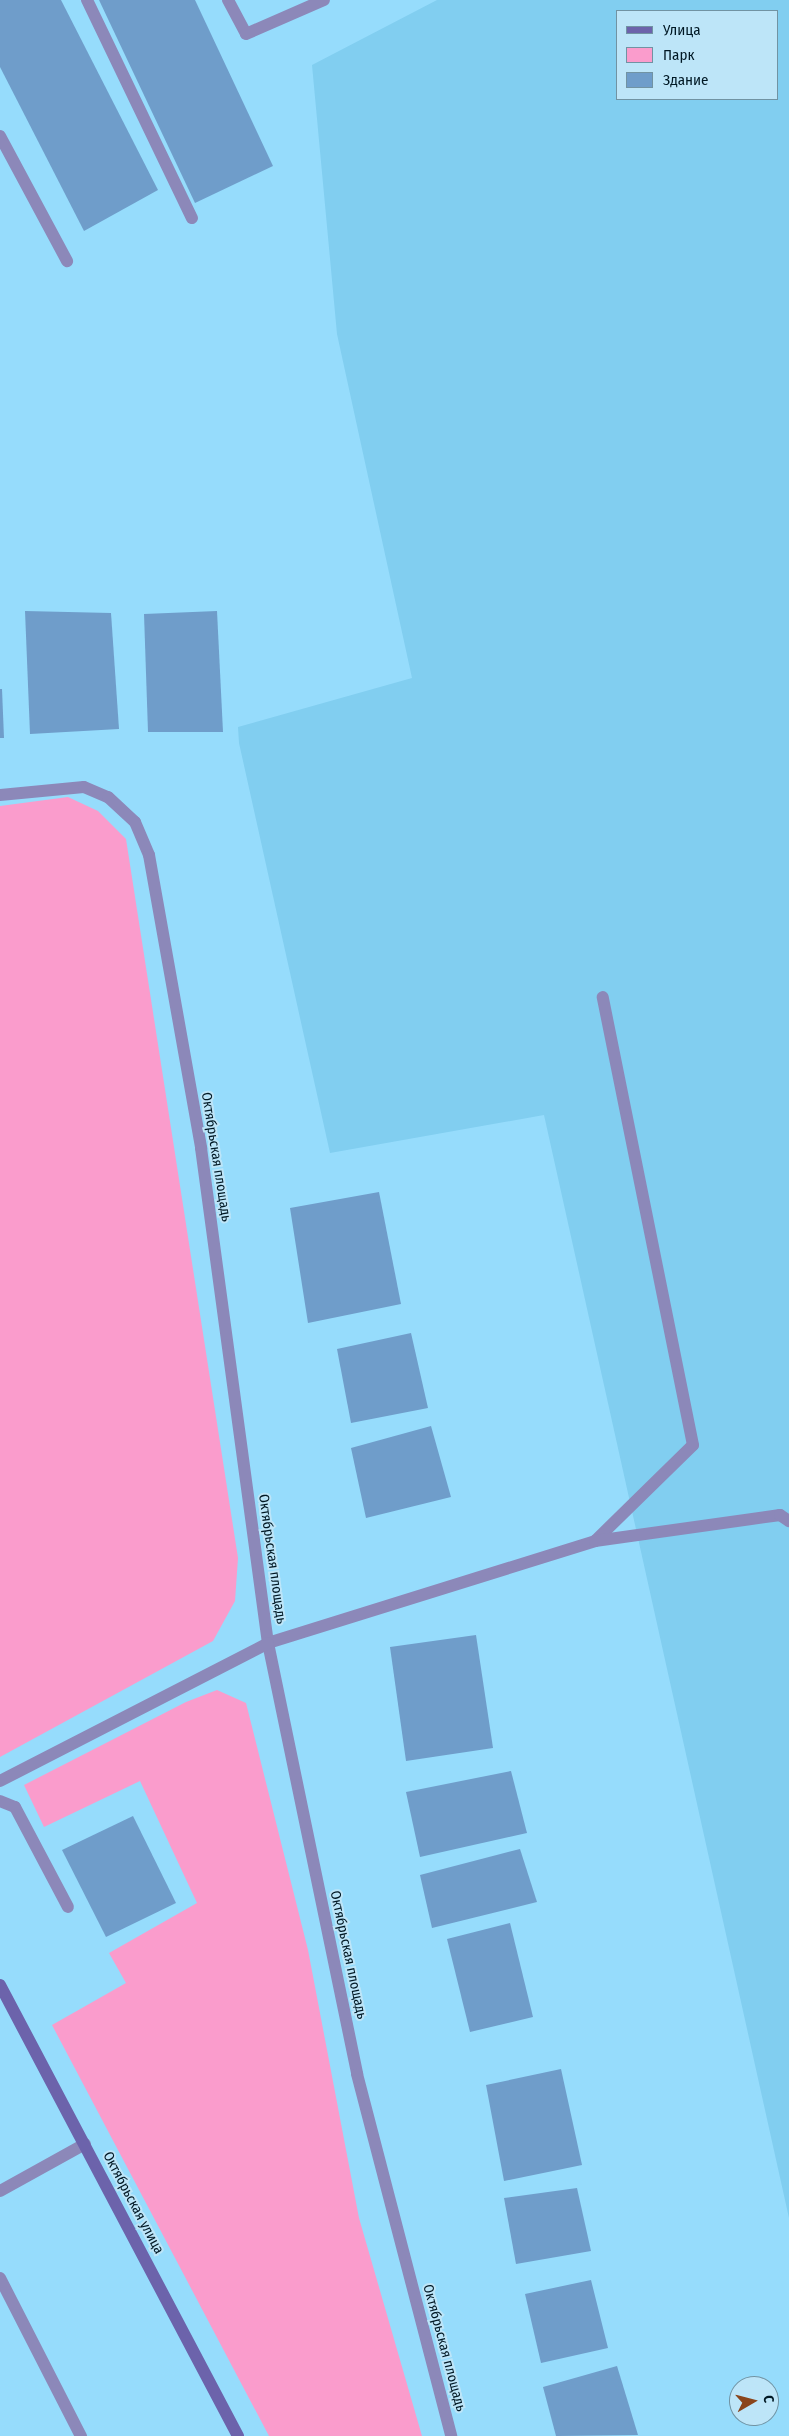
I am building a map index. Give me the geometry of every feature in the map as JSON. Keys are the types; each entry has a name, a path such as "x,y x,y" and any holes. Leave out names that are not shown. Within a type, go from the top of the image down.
{"street":[{"path":"87,0 192,218"},
{"path":"228,0 246,34 324,0"},
{"path":"0,136 67,261"},
{"name":"Октябрьская площадь","path":"0,795 84,787 108,797 135,822 149,855 201,1148 268,1643 356,2074 451,2436"},
{"path":"596,1541 693,1445 603,997"},
{"path":"0,1781 268,1643 596,1541 780,1515 789,1521"},
{"path":"0,1801 15,1807 68,1907"},
{"name":"Октябрьская улица","path":"0,1985 238,2436"},
{"path":"0,2191 85,2144"},
{"path":"0,2278 81,2436"}],"shaded area":[{"path":"437,0 789,0 789,2218 544,1115 330,1153 239,743 238,727 412,678 337,334 312,65"}],"green space":[{"path":"68,797 98,811 126,839 238,1558 235,1601 213,1641 0,1757 0,806"},
{"path":"217,1690 246,1703 308,1950 359,2218 422,2436 269,2436 52,2025 126,1983 109,1953 197,1903 140,1781 44,1827 24,1785 186,1702"}],"building":[{"path":"0,0 61,0 158,190 84,231 0,67"},
{"path":"99,0 195,0 273,166 195,203"},
{"path":"25,611 111,613 119,729 30,734"},
{"path":"217,611 223,732 148,732 144,614"},
{"path":"0,689 2,689 4,738 0,738"},
{"path":"379,1192 401,1304 308,1323 290,1208"},
{"path":"411,1333 428,1408 351,1423 337,1349"},
{"path":"431,1426 451,1497 366,1518 351,1448"},
{"path":"476,1635 493,1748 406,1761 390,1647"},
{"path":"511,1771 527,1833 420,1857 406,1792"},
{"path":"133,1816 176,1903 106,1937 62,1850"},
{"path":"520,1849 537,1902 432,1928 420,1875"},
{"path":"510,1923 533,2017 470,2032 447,1939"},
{"path":"561,2069 582,2165 504,2181 486,2085"},
{"path":"577,2188 591,2251 516,2264 504,2198"},
{"path":"591,2280 608,2348 541,2363 525,2294"},
{"path":"617,2366 638,2435 556,2436 543,2387"}]}
